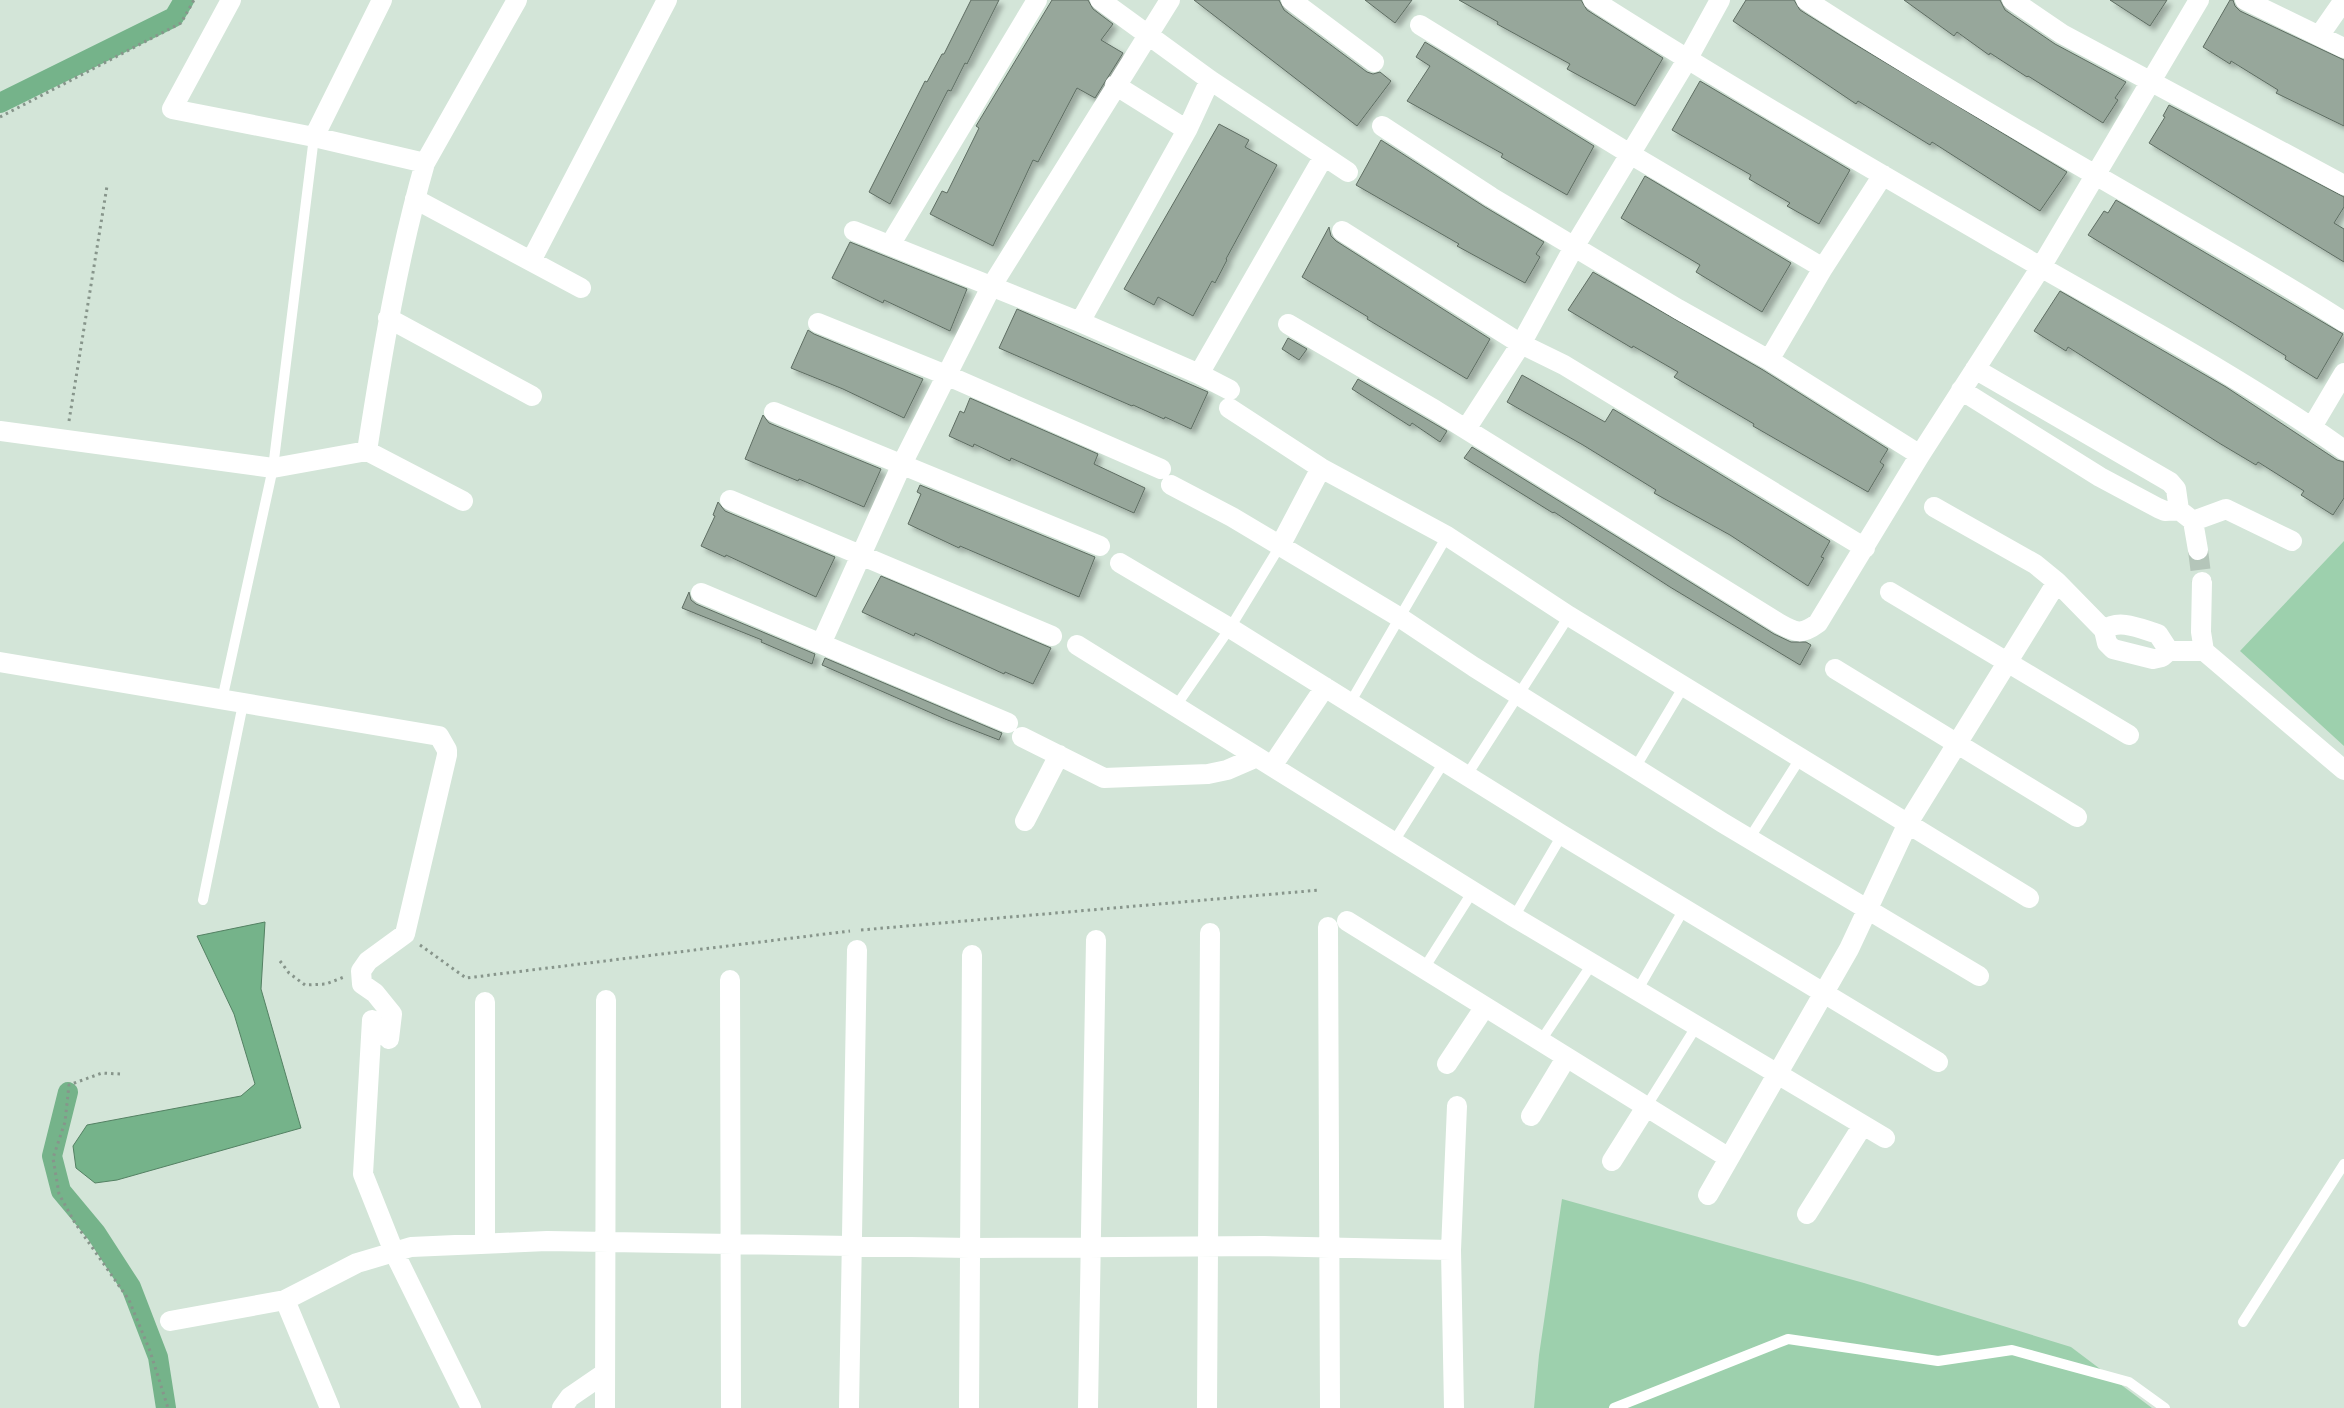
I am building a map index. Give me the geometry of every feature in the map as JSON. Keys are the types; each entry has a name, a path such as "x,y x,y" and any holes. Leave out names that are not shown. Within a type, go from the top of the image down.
{"street":[{"path":"231,0 172,109 314,137 425,163"},
{"path":"314,137 382,0"},
{"path":"367,451 388,318 425,163 517,0"},
{"path":"531,261 667,0"},
{"path":"890,245 1037,0"},
{"path":"1100,0 1210,80 1348,172"},
{"path":"822,644 902,464 991,287 1115,85 1170,0"},
{"path":"1291,0 1374,62"},
{"path":"1593,0 1687,60 2152,330 2312,427 2344,450"},
{"path":"1466,429 1521,344 1574,247 1687,60 1720,0"},
{"path":"1806,0 1848,28 2308,298 2344,322"},
{"path":"2012,0 2062,34 2344,185"},
{"path":"1288,324 1466,429 1794,632 1802,632 1818,624 1920,455 2041,267 2199,0"},
{"path":"2245,0 2344,48"},
{"path":"2319,36 2344,0"},
{"path":"1420,25 1630,154 1823,268"},
{"path":"1080,322 1187,130 1210,80"},
{"path":"1115,85 1187,130"},
{"path":"1382,126 1574,247 1769,360 1920,455"},
{"path":"1199,374 1324,156"},
{"path":"1769,360 1823,268 1883,175"},
{"path":"415,199 582,288"},
{"path":"1342,230 1521,344 1564,365 1865,548"},
{"path":"854,231 1080,322 1199,374 1321,468 1447,536 1569,616 2029,898"},
{"path":"388,318 532,396"},
{"path":"818,324 946,375 1166,477 1399,617 1634,768 1749,839 1979,976"},
{"path":"1974,369 2170,482 2176,489 2198,550"},
{"path":"2312,427 2344,373"},
{"path":"1961,390 2108,481 2158,508 2186,516 2226,509 2292,541"},
{"path":"774,412 1100,546"},
{"path":"0,430 66,441 273,468 367,451 463,501"},
{"path":"1280,546 1321,468"},
{"path":"730,500 1052,636"},
{"path":"1934,507 2034,564 2056,582 2104,630 2107,643 2113,649 2154,659 2162,657 2169,651 2204,651 2344,770"},
{"path":"1120,563 1230,628 1562,835 1938,1062"},
{"path":"1708,1195 1849,949 1866,909 1908,823 2056,582"},
{"path":"2202,582 2201,632 2204,651"},
{"path":"1890,592 2006,664 2129,735"},
{"path":"701,593 1008,723"},
{"path":"2104,630 2110,625 2120,624 2158,634 2169,651"},
{"path":"1077,645 1514,917 1885,1138"},
{"path":"0,662 439,736 447,750 405,934 368,961 361,971 362,984 375,993 392,1014 389,1039"},
{"path":"1835,670 2077,817"},
{"path":"1022,737 1104,778 1208,774 1264,762 1325,687"},
{"path":"1025,821 1059,755"},
{"path":"1347,921 1484,1008 1729,1158"},
{"path":"1328,927 1330,1408"},
{"path":"1207,1408 1210,933"},
{"path":"1088,1408 1096,940"},
{"path":"849,1408 857,950"},
{"path":"969,1408 972,955"},
{"path":"730,980 731,1408"},
{"path":"605,1408 606,1000"},
{"path":"485,1002 486,1244"},
{"path":"1447,1064 1484,1008"},
{"path":"372,1020 363,1174 394,1252 471,1408"},
{"path":"1531,1116 1566,1058"},
{"path":"1454,1408 1451,1250 1457,1106"},
{"path":"1612,1161 1646,1107"},
{"path":"1807,1214 1862,1125"},
{"path":"170,1321 285,1300 357,1263 411,1247 547,1241 970,1248 1208,1246 1451,1250"},
{"path":"285,1300 330,1408"},
{"path":"562,1408 570,1397 605,1373"}],"lane":[{"path":"222,700 273,468 314,137"},
{"path":"1350,703 1447,536"},
{"path":"1176,706 1230,628 1280,546"},
{"path":"1468,775 1569,616"},
{"path":"1634,768 1684,686"},
{"path":"203,900 243,704"},
{"path":"1749,839 1801,757"},
{"path":"1393,843 1444,762"},
{"path":"1514,917 1562,835"},
{"path":"1423,970 1473,891"},
{"path":"1637,991 1684,909"},
{"path":"1540,1042 1592,964"},
{"path":"1646,1107 1696,1027"},
{"path":"2243,1322 2344,1164"},
{"path":"1614,1408 1788,1339 1938,1361 2012,1350 2129,1382 2165,1408"}],"path":[{"path":"0,117 181,23 194,0"},
{"path":"66,441 107,186"},
{"path":"280,962 289,973 305,985 326,984 361,971"},
{"path":"120,1074 102,1073 70,1085 65,1122 53,1158 56,1182 64,1207 130,1300 150,1351 168,1408"}],"shaded area":[{"path":"2344,541 2344,746 2240,651"},
{"path":"265,922 261,989 301,1128 117,1180 95,1183 76,1168 73,1146 87,1125 241,1096 255,1084 234,1014 197,936"},
{"path":"1562,1199 1864,1283 2071,1347 2152,1408 1534,1408 1539,1355"}],"building":[{"path":"971,0 999,0 967,64 965,63 951,91 948,90 890,204 869,192 925,81 927,82 942,54 944,54"},
{"path":"1052,0 1088,0 1093,9 1113,24 1101,40 1123,53 1095,98 1077,88 1038,162 1033,160 993,246 930,214 942,191 947,193 979,128 976,126"},
{"path":"1194,0 1279,0 1284,10 1367,72 1373,74 1380,72 1391,81 1357,126"},
{"path":"1365,0 1412,0 1395,23"},
{"path":"1459,0 1581,0 1587,10 1663,58 1635,106 1567,69 1570,64 1497,24 1498,22"},
{"path":"1746,0 1794,0 1800,10 2067,172 2040,211 1932,142 1930,145 1858,101 1856,104 1733,21"},
{"path":"1904,0 2000,0 2005,10 2055,44 2126,82 2115,98 2118,100 2103,123 1990,53 1989,55 1957,32 1954,36"},
{"path":"2110,0 2167,0 2150,26"},
{"path":"2230,0 2233,0 2235,6 2240,11 2344,60 2344,126 2276,93 2278,90 2231,61 2230,64 2203,47"},
{"path":"1425,42 1594,146 1567,195 1501,157 1503,154 1407,101 1430,66 1416,57"},
{"path":"1700,81 1850,170 1819,224 1787,206 1790,203 1749,179 1751,175 1672,130"},
{"path":"2169,105 2344,197 2344,207 2334,223 2344,229 2344,262 2149,143 2165,117 2163,116"},
{"path":"1219,124 1249,140 1245,147 1277,165 1215,283 1212,281 1193,316 1158,297 1154,305 1124,289"},
{"path":"1381,140 1485,207 1544,242 1536,254 1540,257 1525,283 1457,246 1459,244 1356,185"},
{"path":"1645,176 1791,263 1762,312 1696,272 1700,265 1621,218"},
{"path":"2116,200 2343,334 2317,379 2285,359 2286,356 2088,235 2104,211 2108,213"},
{"path":"1329,227 1331,236 1336,241 1490,339 1467,379 1367,319 1368,317 1302,277"},
{"path":"850,242 967,289 950,331 884,300 883,303 832,278"},
{"path":"1593,272 1763,370 1888,449 1880,462 1884,465 1868,492 1753,426 1754,424 1674,377 1678,372 1633,346 1632,348 1568,310"},
{"path":"2060,291 2226,387 2337,460 2344,462 2344,498 2333,515 2301,495 2304,491 2258,462 2256,465 2068,347 2066,351 2034,331"},
{"path":"1017,309 1208,392 1191,429 1165,417 1164,419 1132,406 999,348"},
{"path":"808,330 923,379 904,418 843,389 791,368"},
{"path":"1288,338 1307,349 1299,360 1282,349"},
{"path":"1522,375 1605,422 1613,409 1830,541 1821,557 1824,558 1808,586 1730,535 1654,493 1656,490 1583,445 1507,402"},
{"path":"1358,379 1447,431 1440,442 1412,423 1410,426 1352,389"},
{"path":"970,398 1098,454 1094,464 1145,488 1134,513 1011,458 1010,461 974,444 973,447 949,436 960,411 964,413"},
{"path":"763,415 769,423 881,469 864,507 799,479 798,481 745,459"},
{"path":"1472,447 1774,634 1791,642 1806,642 1811,645 1800,665 1670,587 1554,512 1464,458"},
{"path":"920,485 1095,557 1079,597 960,546 959,548 908,524 921,494 917,492"},
{"path":"718,502 725,511 835,557 816,597 726,555 725,557 701,546 715,516 713,515"},
{"path":"881,576 1051,648 1033,684 1005,672 1004,674 915,633 914,636 862,612"},
{"path":"689,592 691,600 696,604 815,654 812,664 761,642 762,640 682,608"},
{"path":"825,658 1002,733 999,740 945,719 822,665"}],"waterway":[{"path":"0,103 174,17 184,0"},
{"path":"68,1092 52,1156 61,1191 96,1233 131,1287 158,1357 166,1408"}],"tunnel":[{"path":"2198,550 2202,582"}]}
